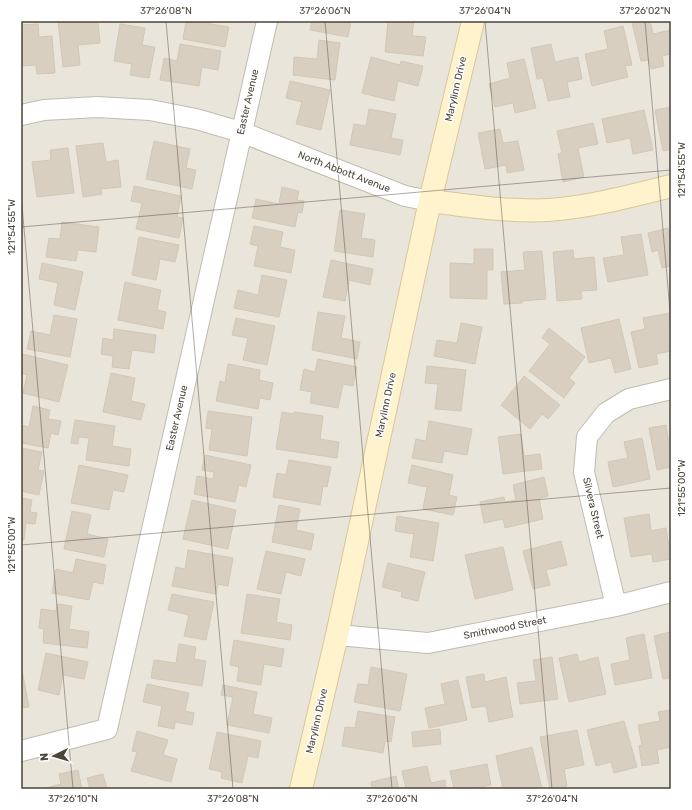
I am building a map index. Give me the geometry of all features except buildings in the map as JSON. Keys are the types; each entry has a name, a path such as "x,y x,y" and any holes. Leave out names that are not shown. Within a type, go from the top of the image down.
{"street":[{"name":"Easter Avenue","path":"21,751 107,729 267,21"},
{"name":"Marylinn Drive","path":"301,789 337,635 430,201 472,21"},
{"name":"North Abbott Avenue","path":"21,115 44,110 89,107 150,110 196,119 241,132 405,196 430,201 516,210 549,210 613,200 671,186"},
{"name":"Silvera Street","path":"616,606 584,472 587,437 606,413 629,399 671,389"},
{"name":"Smithwood Street","path":"337,635 428,643 616,606 671,592"}],"shaded area":[{"path":"21,21 671,21 671,789 21,789"}]}
